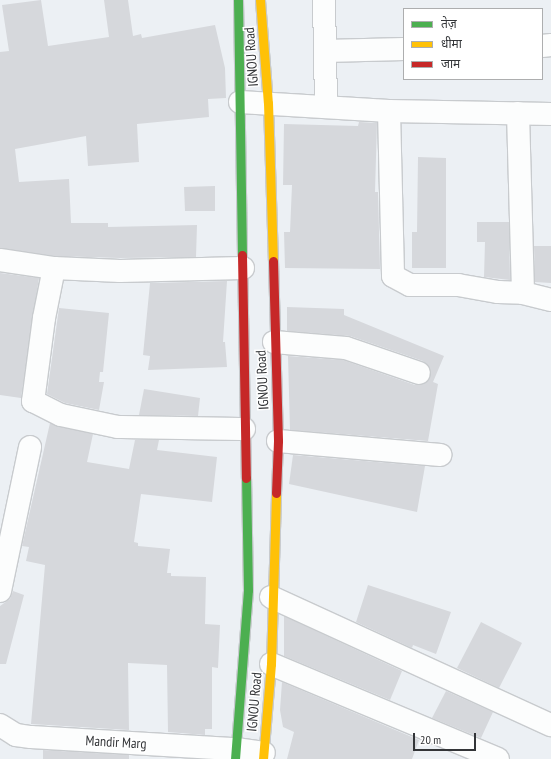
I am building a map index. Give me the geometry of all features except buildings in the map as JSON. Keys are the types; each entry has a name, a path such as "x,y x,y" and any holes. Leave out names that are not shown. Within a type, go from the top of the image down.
{"street":[{"name":"IGNOU Road","path":"236,754 248,590 244,429 243,268 238,0"},
{"name":"IGNOU Road","path":"260,0 268,103 278,441 271,597 272,664 264,756"},
{"path":"324,0 326,106"},
{"path":"325,51 403,49"},
{"path":"240,102 389,111 551,114"},
{"path":"389,111 393,276 410,286 458,285 498,292 523,293 551,300"},
{"path":"518,113 523,293"},
{"path":"0,260 54,268 120,271 243,268"},
{"path":"54,268 44,318 33,401 61,415 118,428 244,429"},
{"path":"274,342 346,348 420,373"},
{"path":"278,441 440,455"},
{"path":"0,591 30,447"},
{"path":"271,597 551,725"},
{"path":"272,664 498,759"},
{"name":"Mandir Marg","path":"0,725 16,735 31,737 264,756"}],"traffic: fast":[{"path":"238,0 242,255"},
{"path":"235,759 248,590 246,478"}],"traffic: slow":[{"path":"260,0 268,103 273,261"},
{"path":"263,759 271,664 276,493"}],"traffic: jam":[{"path":"242,255 246,478"},
{"path":"273,261 278,441 276,493"}]}
